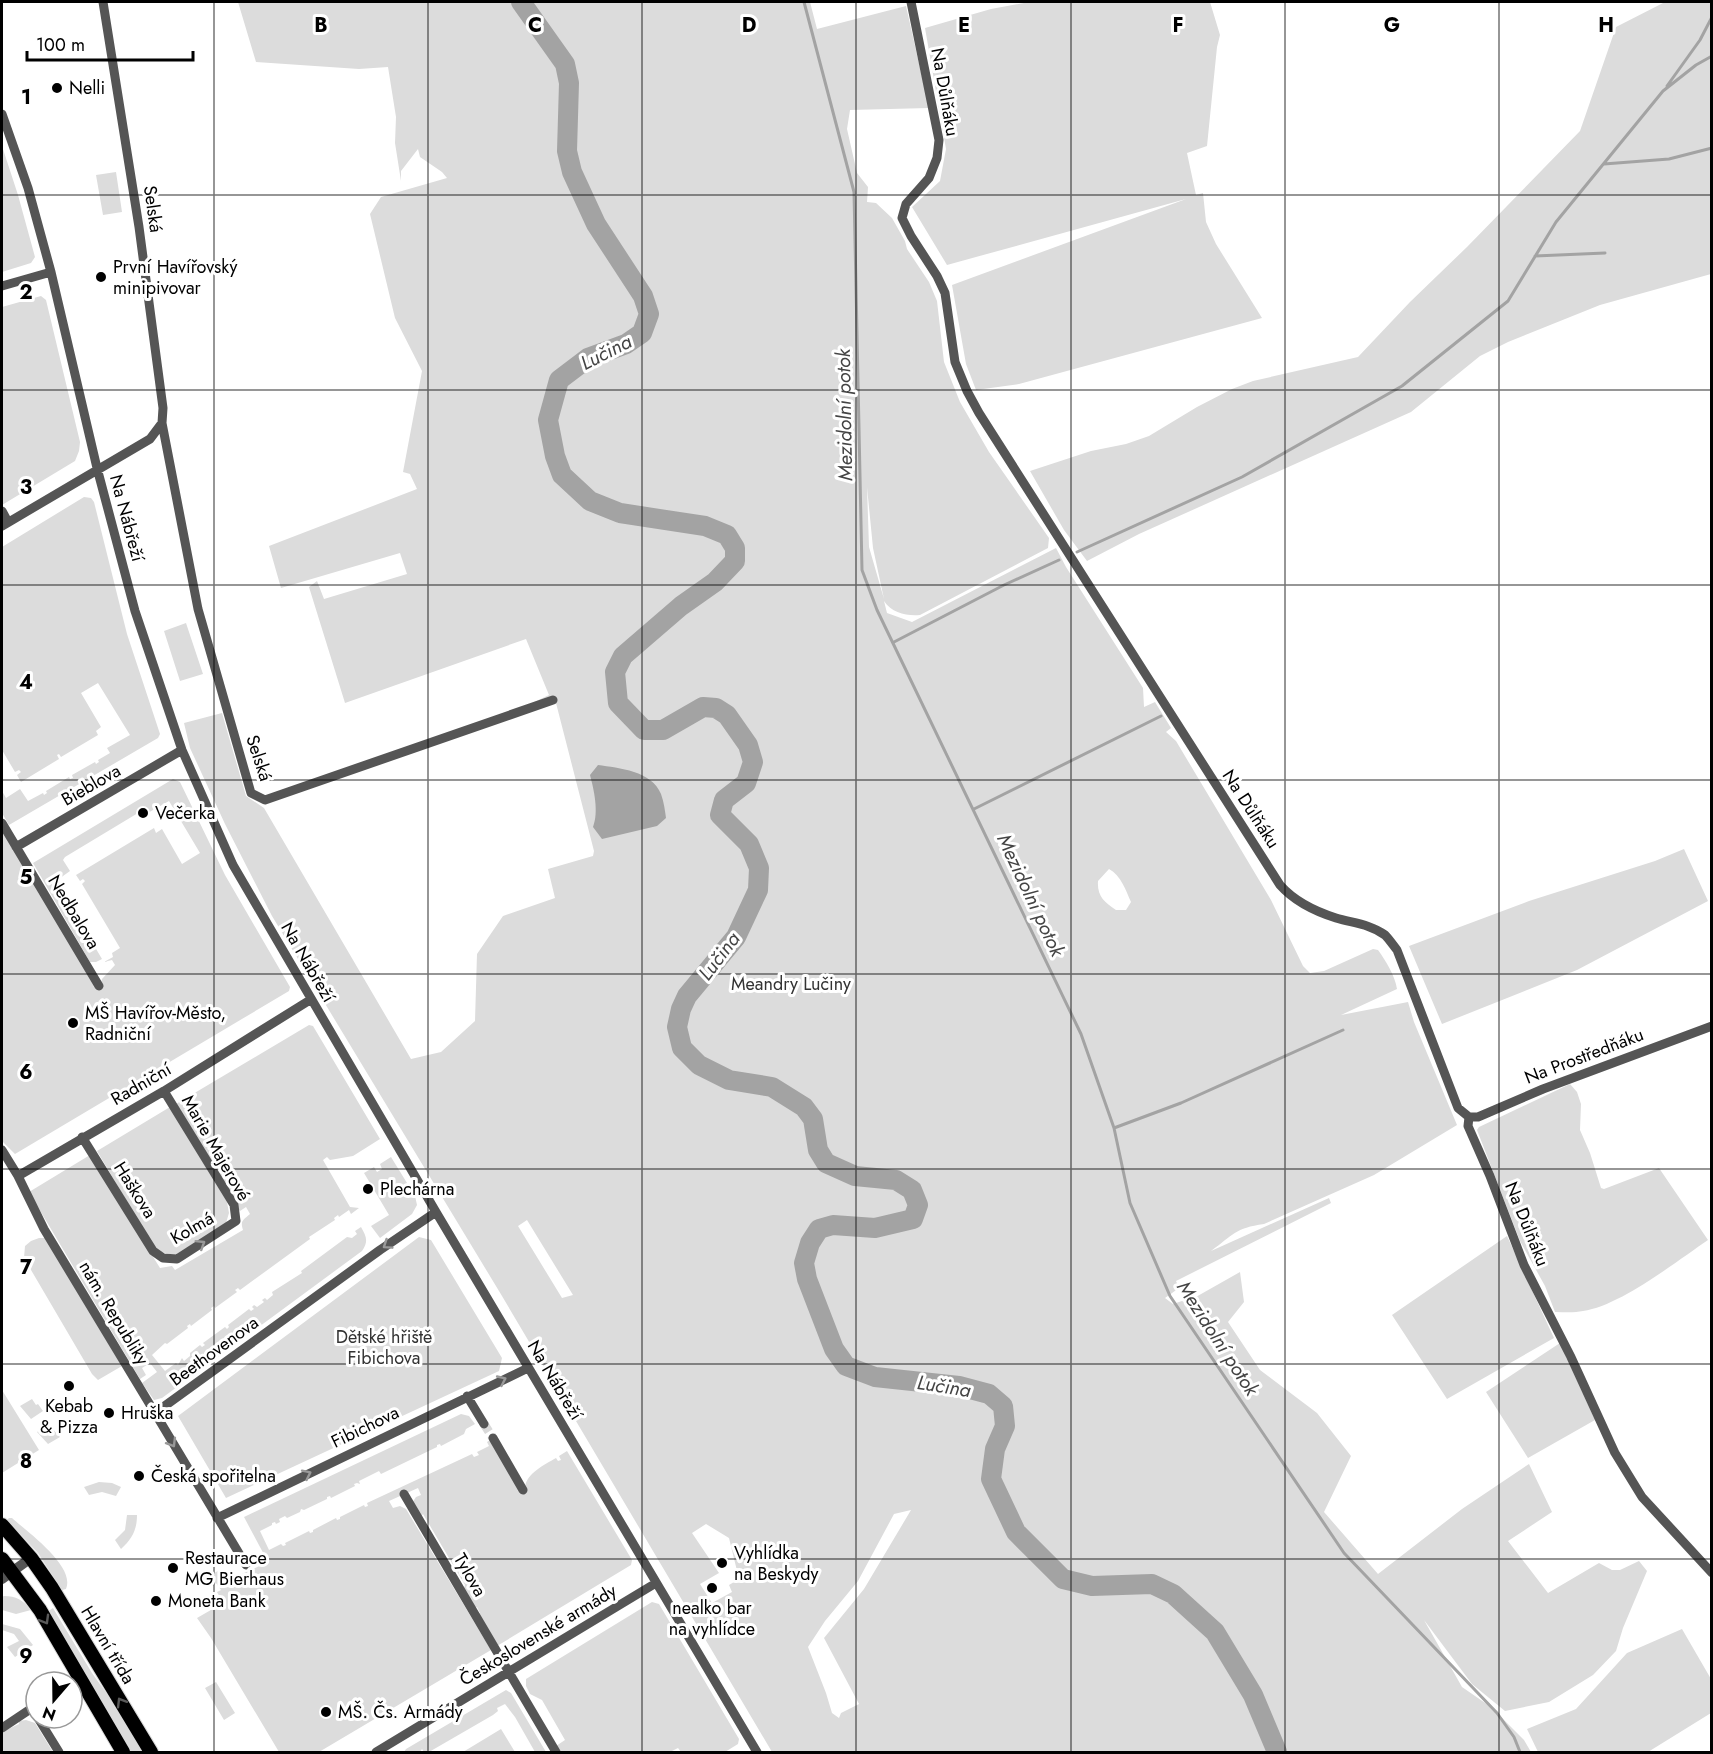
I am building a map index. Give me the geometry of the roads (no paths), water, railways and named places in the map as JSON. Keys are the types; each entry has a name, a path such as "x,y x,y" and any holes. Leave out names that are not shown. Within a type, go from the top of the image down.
{"main road":[{"name":"Hlavní třída","path":"2,1525 31,1558 52,1588 151,1752"},
{"path":"2,1558 7,1575 40,1610 123,1752"}],"street":[{"name":"Selská","path":"103,2 139,226 163,408 162,423 198,609 251,793 266,800 553,700"},
{"name":"Na Důlňáku","path":"911,2 939,140 937,158 929,178 906,204 902,218 945,293 955,362 967,391 991,433 1083,573 1280,885 1291,898 1305,906 1376,930 1385,936 1397,950 1458,1108 1469,1117 1467,1126 1490,1176 1524,1265 1571,1357 1615,1453 1642,1497 1712,1574"},
{"name":"Na Nábřeží","path":"2,114 28,188 51,272 97,468 135,611 182,750 233,865 310,1000 756,1750"},
{"path":"2,286 51,272"},
{"path":"2,511 5,524 150,439 162,423"},
{"name":"Bieblova","path":"16,847 182,750"},
{"name":"Nedbalova","path":"2,823 99,986"},
{"name":"Radniční","path":"18,1176 82,1137 164,1092 310,1000"},
{"name":"Na Prostředňáku","path":"1469,1117 1478,1117 1543,1089 1712,1026"},
{"name":"Marie Majerové","path":"164,1092 234,1206 236,1221"},
{"name":"Haškova","path":"82,1137 153,1251 163,1258"},
{"name":"nám. Republiky","path":"2,1150 45,1229 155,1413"},
{"name":"Beethovenova","path":"155,1413 436,1212"},
{"name":"Kolmá","path":"163,1258 177,1259 236,1221"},
{"name":"Fibichova","path":"217,1518 528,1368"},
{"path":"467,1396 484,1424"},
{"path":"155,1413 246,1565"},
{"path":"493,1438 523,1490"},
{"name":"Tylova","path":"404,1494 507,1673 556,1752"},
{"path":"7,1575 31,1558"},
{"name":"Československé armády","path":"376,1752 390,1749 507,1673 656,1583"},
{"path":"2,1725 24,1713"},
{"path":"45,1730 58,1752"},
{"path":"744,1752 756,1750"}],"waterway":[{"name":"Lučina","path":"521,2 565,64 569,83 567,151 572,172 596,224 643,296 649,314 642,333 626,344 588,358 559,380 548,420 555,456 562,475 590,501 620,513 705,526 727,535 735,548 735,561 715,582 681,606 623,656 615,672 618,703 644,730 663,730 703,707 716,708 727,715 748,745 753,762 746,783 724,800 720,815 749,844 759,868 758,890 736,937 687,996 677,1027 682,1048 699,1065 729,1080 772,1087 804,1107 813,1119 818,1150 826,1163 855,1176 896,1180 912,1190 918,1205 913,1219 875,1228 833,1225 819,1229 810,1243 804,1263 807,1279 834,1349 846,1366 875,1377 959,1386 989,1394 1003,1406 1005,1426 995,1449 991,1479 1016,1532 1063,1579 1092,1586 1152,1584 1173,1594 1215,1632 1253,1695 1277,1752"},
{"name":"Mezidolní potok","path":"804,2 854,192 862,570 877,610 1081,1034 1114,1128 1130,1203 1170,1296 1344,1553 1497,1713 1514,1737 1520,1752"},
{"path":"1667,86 1700,40 1712,17"},
{"path":"1077,552 1242,477 1402,386 1508,301 1556,222 1663,91 1696,65 1712,56"},
{"path":"1604,164 1669,159 1712,148"},
{"path":"1535,256 1605,253"},
{"path":"894,642 1004,585 1059,560"},
{"name":"Mezidolní potok","path":"974,809 1161,716"},
{"path":"1114,1128 1181,1103 1343,1030"}],"tunnel":[{"path":"484,1424 493,1438"}],"place":[{"name":"Nelli","path":"57,88"},
{"name":"První Havířovský minipivovar","path":"101,277"},
{"name":"Večerka","path":"143,813"},
{"name":"MŠ Havířov-Město, Radniční","path":"73,1023"},
{"name":"Plechárna","path":"368,1189"},
{"name":"Kebab & Pizza","path":"69,1386"},
{"name":"Hruška","path":"109,1413"},
{"name":"Česká spořitelna","path":"139,1476"},
{"name":"Vyhlídka na Beskydy","path":"722,1563"},
{"name":"Restaurace MG Bierhaus","path":"173,1568"},
{"name":"nealko bar na vyhlídce","path":"712,1588"},
{"name":"Moneta Bank","path":"156,1601"},
{"name":"MŠ. Čs. Armády","path":"326,1712"}],"park label":[{"name":"Meandry Lučiny","path":"791,984"},
{"name":"Dětské hřiště Fibichova","path":"384,1347"}]}
